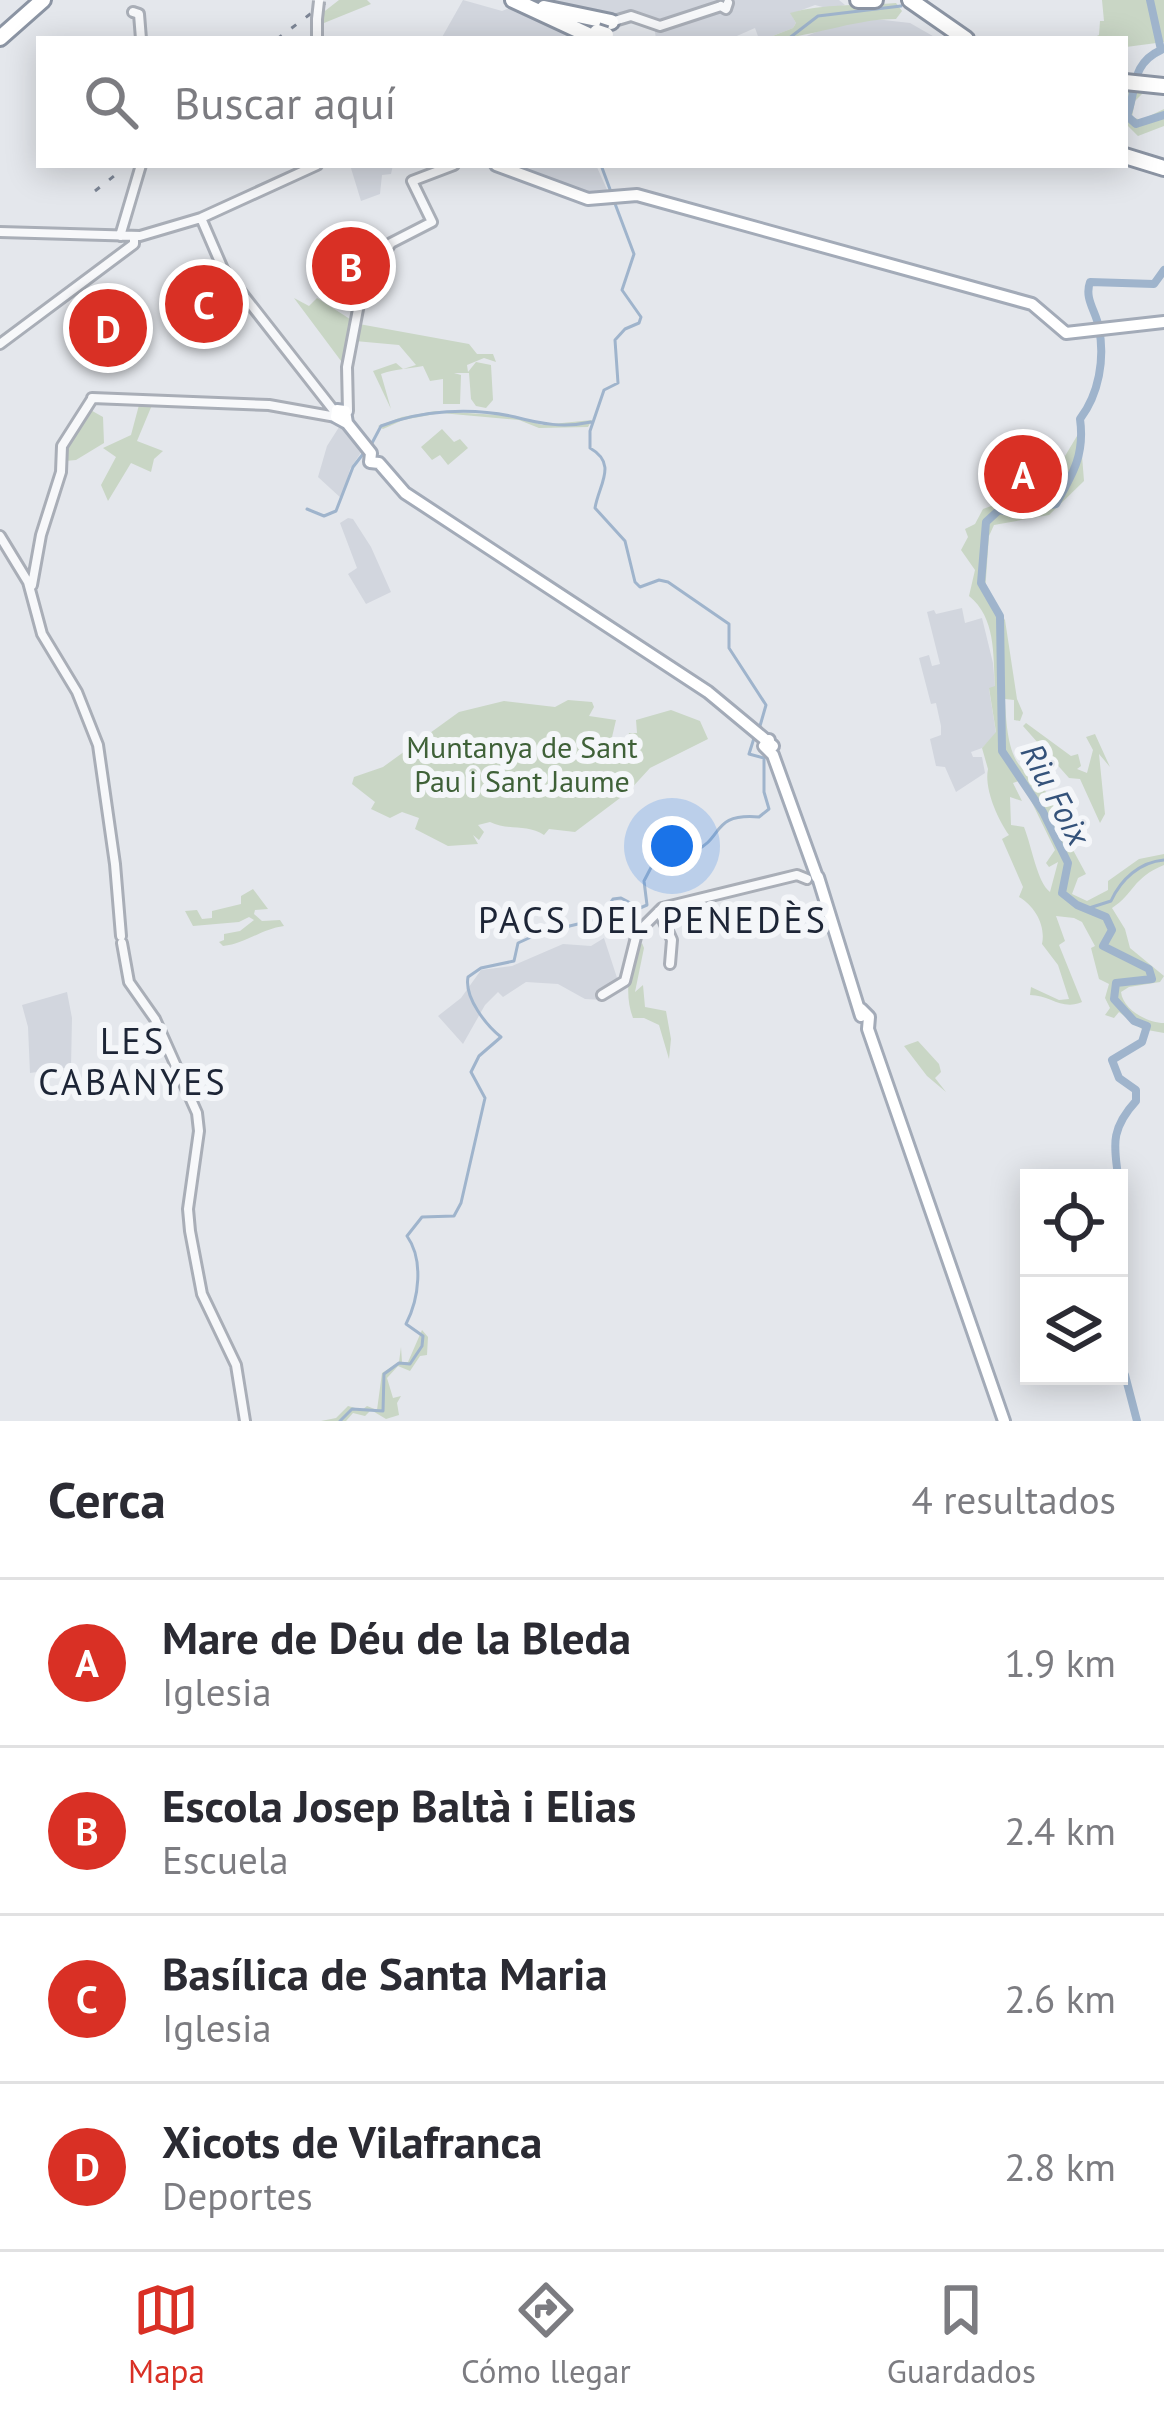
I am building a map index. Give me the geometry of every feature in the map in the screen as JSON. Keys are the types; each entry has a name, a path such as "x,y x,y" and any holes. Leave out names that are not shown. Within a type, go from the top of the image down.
{"highway":[{"path":"0,38 43,0"},
{"path":"517,0 604,34"},
{"path":"903,0 950,36"},
{"path":"903,0 960,36"},
{"path":"1130,86 1164,90"},
{"path":"1128,157 1164,168"}],"main road":[{"path":"504,168 588,199 638,195 1032,304 1062,332 1164,322"},
{"path":"340,413 407,495 708,692 768,743 1004,1421"}],"street":[{"path":"317,36 319,1"},
{"path":"604,34 631,16 654,33 724,2"},
{"path":"120,236 140,168"},
{"path":"0,232 134,236 201,218 310,168"},
{"path":"340,413 351,335 364,290 391,243 432,222 412,182 447,168"},
{"path":"201,218 221,266 340,413"},
{"path":"4,341 134,244 134,236"},
{"path":"31,592 34,565 61,472 63,444 90,400 269,405 340,413"},
{"path":"0,536 26,578 42,634 77,692 98,745 128,980 154,1018 197,1113 190,1231 202,1294 236,1364 245,1421"},
{"path":"18,566 27,570 34,565"},
{"path":"26,578 34,565"},
{"path":"602,994 625,981 638,933 659,911 797,874 815,880"},
{"path":"659,911 673,945 670,964"}],"shaded area":[{"path":"463,0 502,11 517,5 567,36 443,36"},
{"path":"533,0 839,0 845,5 830,9 815,5 791,14 796,23 793,28 773,36 758,36 755,28 737,36 656,36 654,25 643,16 611,20"},
{"path":"875,19 910,23 933,36 806,36"},
{"path":"351,168 392,168 391,174 382,175 380,194 361,201"},
{"path":"510,168 597,168 609,194 593,198"},
{"path":"339,254 347,261 354,254 370,270 362,285 332,262"},
{"path":"341,424 362,451 350,469 342,499 318,477 327,446"},
{"path":"348,518 371,547 391,592 366,604 348,574 357,568 340,523"},
{"path":"962,608 965,623 982,618 993,663 995,687 989,689 996,733 971,752 973,757 982,757 985,773 956,792 945,767 936,766 930,739 941,735 941,726 919,658 929,655 932,666 940,664 927,612"},
{"path":"604,938 621,990 604,1000 585,999 558,984 526,982 503,997 498,992 463,1044 438,1016 461,998 481,970 512,966 563,944 591,946"},
{"path":"67,992 72,1018 71,1067 30,1073 22,1005"}],"green space":[{"path":"339,0 371,4 324,23 321,14"},
{"path":"1102,0 1164,0 1164,42 1128,47 1128,36 1097,36 1100,21 1104,21"},
{"path":"896,3 902,11 896,19 773,36 793,28 796,23 790,13"},
{"path":"1128,91 1143,93 1135,101 1132,117 1141,120 1164,109 1164,126 1138,136 1128,126"},
{"path":"294,298 309,306 317,298 353,321 344,365"},
{"path":"359,324 469,344 477,354 493,354 496,362 484,358 467,365 468,372 476,362 491,365 493,400 486,408 476,406 469,373 454,373 461,375 460,404 443,404 443,379 430,381 423,366 403,369 416,365 399,345 355,341"},
{"path":"396,363 403,369 381,374 391,409 373,371"},
{"path":"139,405 152,405 137,441 163,451 154,459 151,472 131,463 108,501 101,485 116,457 103,448 131,435"},
{"path":"87,408 103,417 104,443 76,460 65,461 65,449"},
{"path":"436,411 516,416 542,425 592,420 588,427 539,428 519,420 441,413 383,429 378,426"},
{"path":"442,429 468,448 448,465 440,455 432,460 421,447"},
{"path":"1080,431 1084,481 1049,515 994,525 989,536 985,592 1005,620 1023,713 1020,721 1014,720 1014,700 1005,699 1010,743 1020,766 1051,802 1059,801 1066,837 1086,874 1078,878 1072,894 1087,901 1108,890 1108,881 1139,859 1164,854 1164,865 1145,875 1112,908 1130,948 1164,976 1160,982 1129,987 1121,992 1123,999 1137,1014 1164,1023 1164,1033 1142,1029 1119,1012 1114,1018 1105,1015 1110,1008 1105,998 1109,984 1099,979 1091,948 1095,946 1082,922 1074,918 1056,916 1065,941 1059,945 1082,1002 1068,1005 1030,995 1031,987 1059,1000 1069,999 1058,965 1042,944 1038,917 1019,897 1023,887 1002,839 1009,835 990,794 982,748 996,732 989,688 995,686 993,649 989,626 969,596 975,570 961,550 968,537 965,529 975,524 983,509 1026,493 1031,505 1053,494 1047,486","holes":["1021,780 1055,850 1046,863 1049,867 1058,862 1050,892 1038,872 1024,827 1011,825 1010,797 1022,801 1013,783"]},
{"name":"Muntanya de Sant Pau i Sant Jaume","path":"568,700 592,702 589,716 616,720 609,750 618,752 626,746 629,733 637,733 636,720 671,710 700,721 708,739 650,768 628,792 575,832 549,829 544,835 490,822 478,825 484,832 479,840 473,835 478,844 448,846 415,829 419,818 402,812 390,818 371,809 375,802 352,784 354,777 383,767 459,712 504,701 555,707"},
{"path":"1026,723 1071,756 1078,754 1081,766 1077,769 1087,773 1093,750 1086,737 1095,734 1110,767 1099,754 1105,814 1100,823 1080,779 1069,778 1023,726"},
{"path":"253,889 268,909 254,914 262,921 280,920 284,926 223,946 219,942 224,934 240,931 254,920 193,926 185,911 197,910 202,919 212,918 212,911 241,904 241,896"},
{"path":"642,943 635,992 643,985 645,1007 666,1011 669,1059 659,1025 633,1018 630,1009 631,969"},
{"path":"918,1041 939,1064 941,1072 935,1078 946,1092 904,1046"},
{"path":"422,1330 428,1337 427,1355 420,1356 410,1371 398,1366 387,1378 393,1398 401,1396 399,1415 386,1419 371,1410 365,1416 353,1413 346,1421 321,1421 336,1418 348,1406 377,1410 382,1373 399,1362 401,1347 402,1362 408,1362"}],"waterway":[{"name":"Riu Foix","path":"1128,112 1139,70 1161,50 1150,0"},
{"path":"792,36 818,16 901,6"},
{"name":"Riu Foix","path":"1128,117 1136,124 1164,115"},
{"path":"602,168 611,192"},
{"path":"614,201 634,254 622,290 641,317 615,340 618,383 604,390 590,431 590,448 605,468 595,508 625,541 640,587 668,582 729,624 729,648 766,705 760,726"},
{"name":"Riu Foix","path":"1117,1169 1116,1138 1136,1101 1136,1090 1119,1078 1112,1060 1142,1042 1147,1026 1134,1021 1114,999 1116,983 1152,979 1149,969 1103,946 1112,930 1106,917 1062,893 1068,863 1043,812 1002,751 1000,616 981,583 986,522 999,510 1014,513 1056,504 1076,463 1080,419 1092,399 1101,364 1090,282 1154,284 1164,270"},
{"path":"371,445 381,426 430,413 482,412 562,425 591,422"},
{"path":"307,509 324,516 336,511 363,454"},
{"path":"340,1421 352,1409 383,1411 384,1374 399,1363 410,1364 422,1346 423,1336 406,1324 418,1280 416,1256 407,1236 422,1217 454,1216 461,1203 485,1098 471,1072 479,1056 501,1037 473,1002 468,977 481,968 514,961 518,943 540,933 599,919 613,899 640,908 647,905 644,881 656,858 695,851 725,823 759,817 769,809 764,758 749,754 755,735"},
{"path":"1086,909 1111,901 1132,873 1164,860"},
{"name":"Riu Foix","path":"1128,1385 1137,1421"}],"railway":[{"path":"281,36 329,0"},
{"path":"95,191 114,176"}],"place":[{"name":"Escola Josep Baltà i Elias","path":"351,266"},
{"name":"Basílica de Santa Maria","path":"204,304"},
{"name":"Xicots de Vilafranca","path":"108,328"},
{"name":"Mare de Déu de la Bleda","path":"1023,474"}],"district":[{"name":"PACS DEL PENEDÈS","path":"653,920"},
{"name":"LES CABANYES","path":"133,1062"}]}
